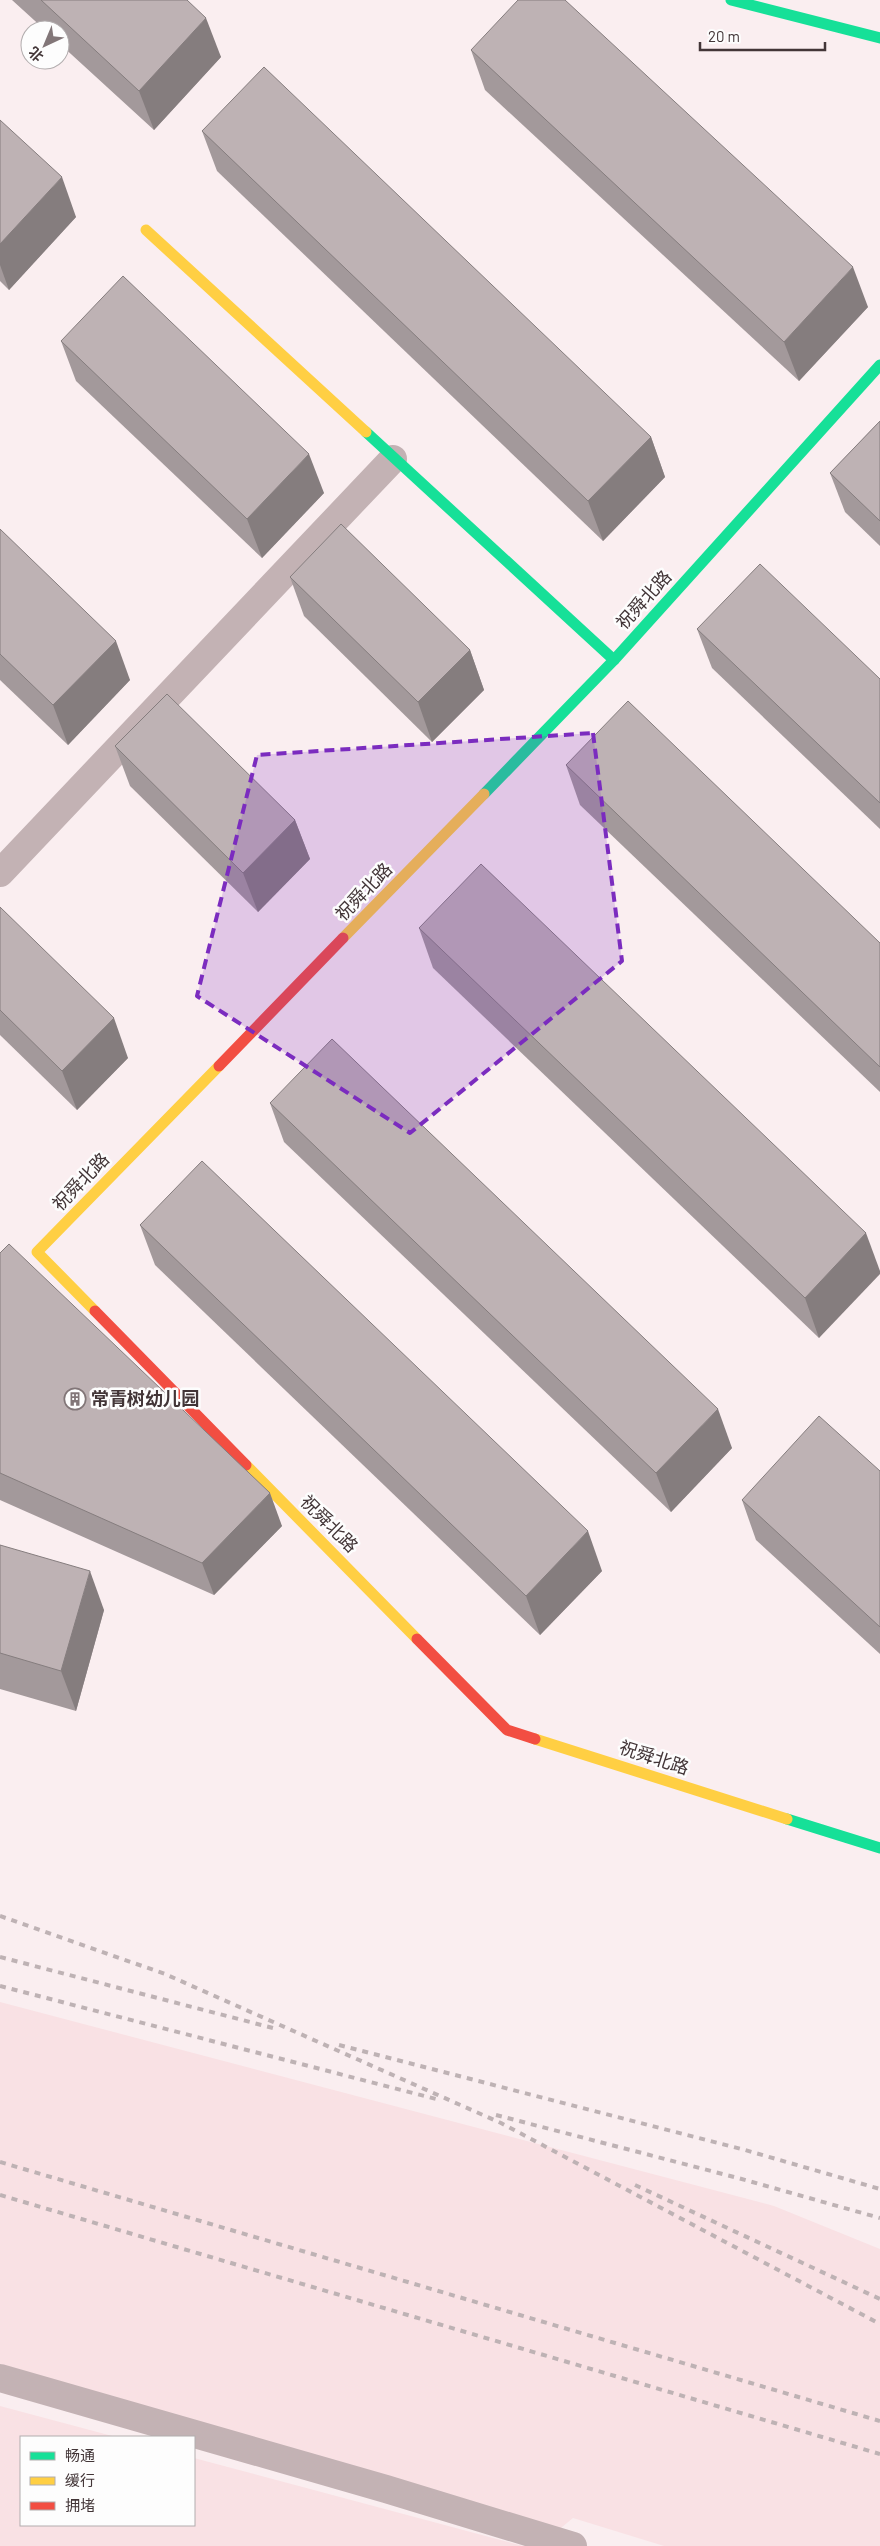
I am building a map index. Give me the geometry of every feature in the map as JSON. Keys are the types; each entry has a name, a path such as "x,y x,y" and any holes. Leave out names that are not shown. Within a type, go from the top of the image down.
{"street":[{"path":"731,0 880,38"},
{"path":"146,230 393,459 614,660"},
{"name":"祝舜北路","path":"880,365 614,660 27,1259 508,1730 880,1848"},
{"path":"0,872 393,459"},
{"path":"0,2378 386,2489 573,2546"}],"highlighted area":[{"path":"593,733 622,961 410,1133 197,996 257,755"}],"shaded area":[{"path":"0,2002 774,2206 880,2249 880,2546 664,2546 573,2518 556,2532 0,2364"},
{"path":"0,2406 112,2436 20,2436 20,2526 195,2526 195,2458 523,2546 0,2546"}],"building":[{"path":"41,0 187,0 206,18 139,91 70,27 70,20 63,20"},
{"path":"518,0 565,0 853,267 784,342 471,50"},
{"path":"264,67 651,437 588,501 202,131"},
{"path":"0,120 62,177 0,244"},
{"path":"123,276 309,454 247,519 61,341"},
{"path":"880,421 880,521 830,473"},
{"path":"341,524 470,650 418,702 290,577"},
{"path":"0,529 116,641 53,705 0,654"},
{"path":"760,564 880,679 880,803 697,629"},
{"path":"167,694 295,820 243,873 115,746"},
{"path":"628,701 880,943 880,1067 566,765"},
{"path":"481,864 866,1233 805,1298 419,928"},
{"path":"0,907 114,1018 62,1071 0,1010"},
{"path":"332,1039 718,1409 656,1473 270,1103"},
{"path":"202,1161 588,1531 526,1596 140,1225"},
{"name":"常青树幼儿园","path":"9,1244 270,1493 202,1563 0,1473 0,1253"},
{"path":"819,1416 880,1471 880,1627 742,1500"},
{"path":"0,1545 90,1571 61,1671 0,1653"}],"railway":[{"path":"0,1916 165,1974 501,2123 880,2324"},
{"path":"0,1957 273,2028"},
{"path":"0,1986 436,2099"},
{"path":"339,2045 745,2150 880,2189"},
{"path":"496,2115 738,2178 880,2218"},
{"path":"0,2162 880,2421"},
{"path":"635,2185 880,2299"},
{"path":"0,2195 880,2454"}],"traffic: fast":[{"path":"731,0 880,38"},
{"path":"484,794 614,660 880,365"},
{"path":"366,432 614,660"},
{"path":"787,1819 880,1848"}],"traffic: slow":[{"path":"146,230 366,432"},
{"path":"343,938 484,794"},
{"path":"95,1311 37,1252 219,1066"},
{"path":"246,1465 417,1639"},
{"path":"535,1739 787,1819"}],"traffic: jam":[{"path":"219,1066 343,938"},
{"path":"95,1311 246,1465"},
{"path":"417,1639 507,1730 535,1739"}],"place":[{"name":"常青树幼儿园","path":"75,1399"}]}
